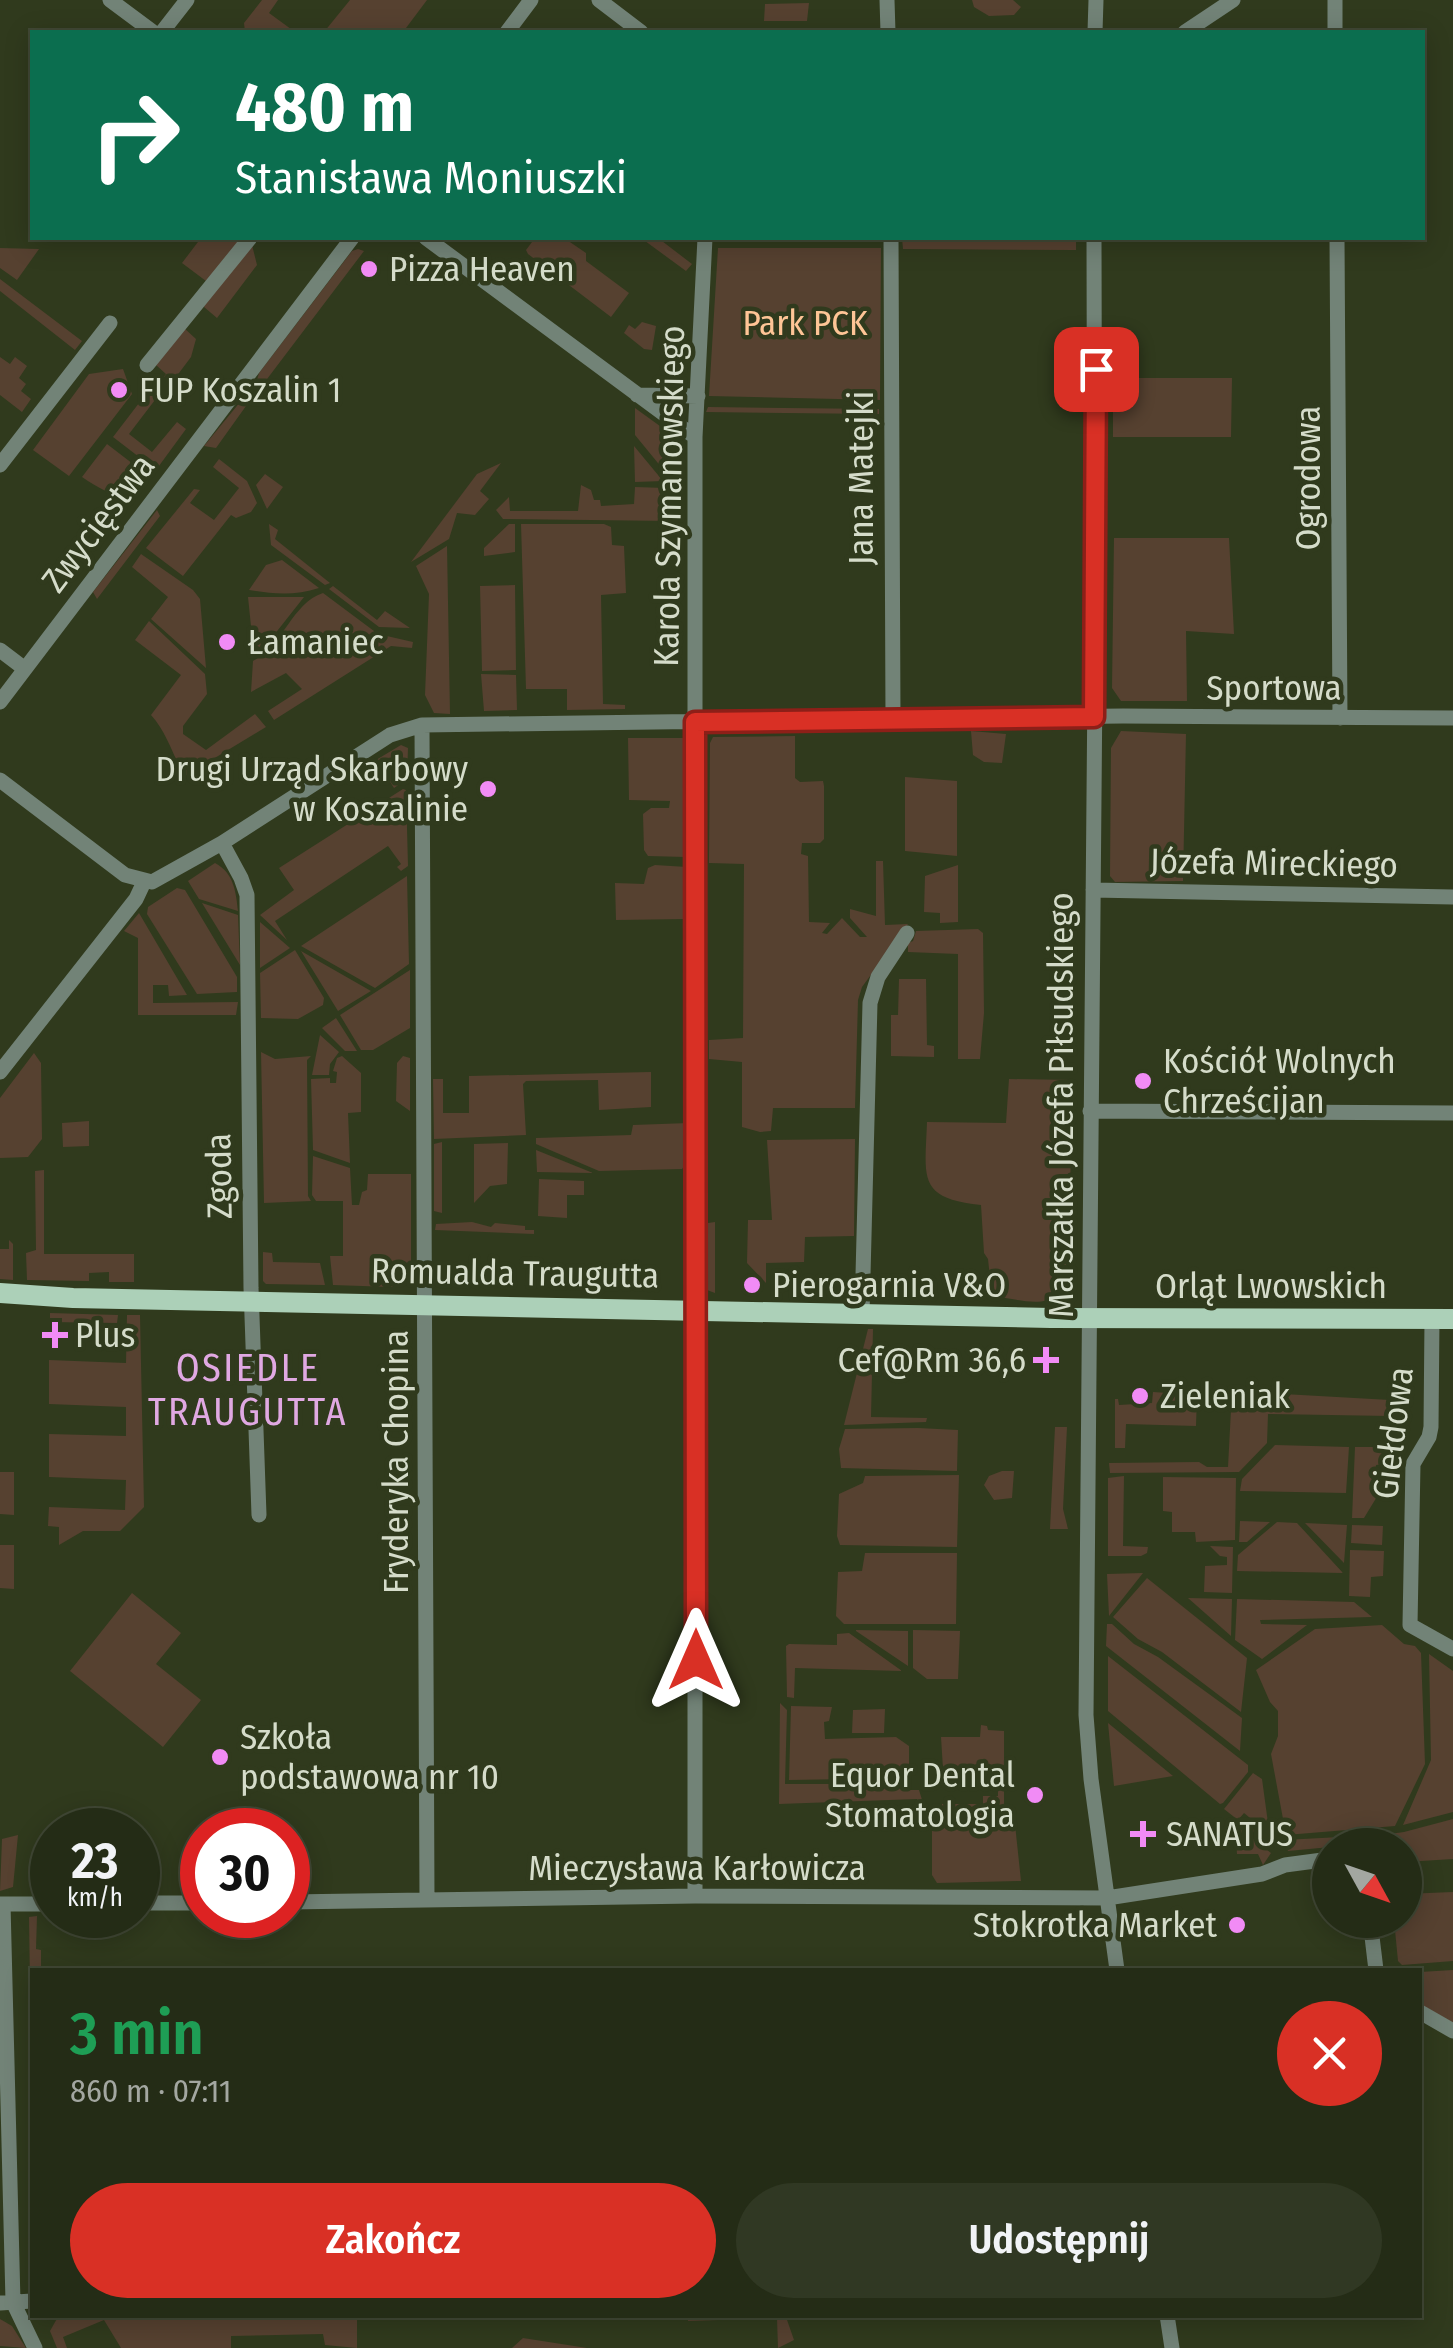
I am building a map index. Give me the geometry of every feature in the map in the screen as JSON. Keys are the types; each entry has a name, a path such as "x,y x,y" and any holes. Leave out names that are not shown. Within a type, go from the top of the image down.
{"main road":[{"name":"Romualda Traugutta","path":"0,1293 73,1298 1089,1318"},
{"name":"Orląt Lwowskich","path":"1089,1318 1443,1319"}],"street":[{"path":"110,0 150,30"},
{"path":"164,30 186,0"},
{"path":"509,30 532,0"},
{"path":"599,0 638,30"},
{"path":"887,0 888,30"},
{"path":"1096,0 1096,30"},
{"path":"1188,30 1233,0"},
{"path":"1335,0 1335,30"},
{"path":"147,365 248,240"},
{"name":"Zwycięstwa","path":"0,702 350,240"},
{"path":"429,240 695,438"},
{"name":"Karola Szymanowskiego","path":"695,1896 695,438 705,240"},
{"name":"Jana Matejki","path":"891,240 892,719"},
{"name":"Marszałka Józefa Piłsudskiego","path":"1094,240 1086,1715 1090,1779 1118,1968"},
{"name":"Ogrodowa","path":"1336,240 1340,718"},
{"path":"0,465 110,324"},
{"path":"637,395 698,396"},
{"path":"0,650 25,670"},
{"name":"Sportowa","path":"422,725 1094,717 1453,718"},
{"path":"0,780 126,874 144,882 164,878 222,844 383,738 422,725"},
{"name":"Fryderyka Chopina","path":"422,725 427,1900"},
{"name":"Zgoda","path":"222,844 247,895 251,1300 259,1514"},
{"path":"0,1072 136,898 144,882"},
{"name":"Józefa Mireckiego","path":"1093,890 1453,898"},
{"path":"862,1314 870,1002 878,976 907,933"},
{"path":"1090,1111 1453,1113"},
{"name":"Giełdowa","path":"1443,1319 1430,1437 1413,1464 1410,1625 1453,1649"},
{"name":"Mieczysława Karłowicza","path":"310,1902 695,1896 1107,1898 1262,1874 1285,1864 1312,1861"},
{"path":"30,1904 1,1904 6,2303 35,2348"},
{"path":"1372,1938 1376,1968"},
{"path":"1422,2013 1453,2031"},
{"path":"1167,2318 1172,2348"}],"green space":[{"path":"262,0 278,0 269,13 292,30 245,30 244,23"},
{"path":"350,0 427,0 404,30 326,30"},
{"path":"972,0 1013,0 1021,7 1014,15 989,16 974,7"},
{"path":"809,3 807,21 764,21 765,4"},
{"path":"199,240 241,240 206,281 182,263"},
{"path":"534,240 567,240 586,253 586,261 629,293 611,317 526,250"},
{"path":"644,240 661,240 692,264 686,271"},
{"path":"902,240 1076,240 1076,250 903,249"},
{"path":"251,241 257,265 217,318 204,307 205,300"},
{"path":"0,248 39,249 17,280 0,268"},
{"name":"Park PCK","path":"718,248 881,248 880,400 709,396"},
{"path":"352,251 364,251 261,387 259,373"},
{"path":"0,279 82,341 75,350 0,291"},
{"path":"642,322 656,326 652,350 644,349 624,333 629,325 635,329"},
{"path":"184,328 196,339 191,357 164,393 156,387 166,374 156,365"},
{"path":"0,357 10,364 15,357 27,366 19,378 26,384 21,391 31,399 22,412 0,395"},
{"path":"123,369 132,394 69,476 33,450 89,374"},
{"path":"1113,378 1232,378 1231,437 1113,437"},
{"path":"149,390 158,396 129,434 152,452 177,422 186,429 156,470 113,437"},
{"path":"250,390 256,392 216,448 204,446"},
{"path":"708,407 879,409 879,414 706,412"},
{"path":"635,408 682,442 682,481 671,479 635,435"},
{"path":"107,444 150,477 129,505 82,477"},
{"path":"634,446 663,481 635,482"},
{"path":"219,459 247,481 257,503 251,512 236,518 231,515 183,576 146,548 194,489 200,490 190,503 214,520 239,488 213,467"},
{"path":"501,463 480,491 489,499 475,515 457,513 449,539 411,562 477,474"},
{"path":"265,474 283,487 267,509 256,485"},
{"path":"581,485 591,490 601,506 634,504 635,487 665,488 671,521 503,519 496,510 509,497 510,511 578,511"},
{"path":"157,510 160,516 97,599 93,592"},
{"path":"269,524 278,530 275,539 330,583 325,585 271,545"},
{"path":"509,524 515,524 515,552 484,556 484,548"},
{"path":"521,524 611,527 612,545 624,546 626,593 601,595 603,704 625,705 625,709 567,710 567,689 526,689"},
{"path":"1114,538 1229,538 1234,634 1186,631 1187,701 1121,701 1112,688"},
{"path":"447,546 450,714 434,713 425,695 429,594 416,566"},
{"path":"141,554 200,599 206,668 151,619 168,597 132,567"},
{"path":"282,560 319,588 284,594 249,590 266,565"},
{"path":"515,585 516,670 482,671 480,586"},
{"path":"333,586 377,620 385,611 410,628 379,627 329,589"},
{"path":"323,593 378,634 413,642 412,648 391,646 274,720 268,711 302,689 286,673 251,692 253,661 272,645 303,606"},
{"path":"248,597 304,597 259,654 254,655"},
{"path":"149,621 205,674 207,694 183,726 183,734 206,750 255,714 266,727 185,776 151,715 181,675 135,640"},
{"path":"481,674 516,675 517,710 484,711"},
{"path":"971,731 1006,734 1002,763 984,762 973,755"},
{"path":"1121,731 1186,734 1183,881 1115,882 1110,876 1111,748"},
{"path":"795,736 795,778 800,782 823,781 824,786 824,839 820,843 802,843 801,854 808,856 809,922 830,923 822,933 827,934 842,918 860,937 867,937 850,918 850,909 876,916 876,861 883,861 885,925 908,924 862,987 858,1000 855,1108 773,1108 771,1131 760,1132 742,1127 742,1062 709,1059 709,1040 743,1038 744,864 709,863 710,743 713,737"},
{"path":"628,738 683,738 686,857 648,856 644,850 643,814 651,808 669,808 670,801 629,800"},
{"path":"401,745 408,748 407,779 394,788 376,760"},
{"path":"905,777 957,781 957,856 905,851"},
{"path":"403,789 408,866 401,871 397,867 401,864 388,846 275,921 287,940 260,915 294,890 279,868"},
{"path":"215,863 230,878 238,911 199,899 188,881"},
{"path":"958,865 958,922 940,923 940,913 924,912 925,876"},
{"path":"687,867 685,919 616,920 615,883 644,884 648,868"},
{"path":"407,876 409,964 375,988 301,946"},
{"path":"177,888 185,890 237,977 237,992 197,994 147,914 148,907"},
{"path":"202,903 238,915 240,965"},
{"path":"139,913 187,995 169,996 168,985 153,985 153,1003 238,1002 236,1015 138,1015 138,938 124,931"},
{"path":"260,922 290,948 260,968"},
{"path":"978,929 983,933 980,1059 958,1059 958,954 908,952 908,943 913,941 916,931"},
{"path":"295,950 324,998 323,1005 298,1019 261,1018 260,973"},
{"path":"301,951 371,991 338,1011"},
{"path":"410,970 410,1028 373,1050 361,1050 340,1015"},
{"path":"899,979 926,979 927,1045 934,1046 934,1057 891,1056 891,1015 898,1015"},
{"path":"336,1018 357,1051 345,1051 322,1028"},
{"path":"320,1035 339,1052 330,1064 329,1075 312,1075"},
{"path":"261,1052 275,1059 311,1056 307,1060 311,1201 264,1203"},
{"path":"34,1053 41,1063 42,1139 28,1157 0,1158 0,1098"},
{"path":"342,1056 361,1073 361,1112 348,1113 350,1163 313,1150 311,1079 330,1078 330,1083 336,1083 337,1072 333,1071 337,1058"},
{"path":"403,1056 410,1058 410,1111 396,1101 397,1063"},
{"path":"651,1072 651,1107 599,1110 598,1080 526,1081 526,1135 434,1139 433,1079 443,1079 443,1113 469,1113 469,1076"},
{"path":"1009,1079 1071,1080 1070,1266 1060,1292 1042,1301 992,1296 981,1205 945,1197 929,1182 926,1171 927,1122 1006,1123"},
{"path":"89,1121 89,1146 63,1147 62,1123"},
{"path":"689,1123 682,1169 599,1171 536,1144 536,1138 631,1135 633,1125"},
{"path":"855,1139 854,1236 805,1237 804,1262 766,1263 766,1283 747,1263 748,1220 772,1220 767,1140"},
{"path":"442,1142 442,1213 434,1211 434,1144"},
{"path":"508,1143 507,1184 490,1186 474,1203 474,1144"},
{"path":"536,1150 593,1173 537,1172"},
{"path":"313,1156 350,1168 352,1205 359,1205 362,1192 367,1190 368,1174 411,1174 411,1278 391,1287 333,1285 330,1256 343,1256 343,1201 316,1201 312,1195"},
{"path":"44,1170 44,1254 134,1254 134,1282 109,1282 109,1272 89,1273 89,1281 27,1280 26,1253 36,1250 35,1171"},
{"path":"539,1179 584,1181 584,1195 567,1195 567,1218 538,1216"},
{"path":"472,1222 491,1227 495,1223 525,1226 534,1234 435,1230 436,1224"},
{"path":"715,1222 715,1293 707,1290 708,1223"},
{"path":"9,1240 13,1244 13,1280 0,1279 0,1249 9,1249"},
{"path":"263,1252 272,1253 273,1262 320,1263 325,1285 266,1284"},
{"path":"50,1313 118,1315 117,1323 50,1322"},
{"path":"127,1315 140,1315 144,1507 120,1531 83,1531 59,1545 59,1527 48,1526 49,1507 125,1510 126,1480 49,1477 49,1434 126,1436 126,1407 49,1404 49,1360 126,1363"},
{"path":"868,1329 873,1329 871,1417 927,1418 926,1422 844,1425"},
{"path":"1232,1391 1390,1400 1390,1416 1268,1414 1267,1443 1239,1472 1110,1473 1109,1463 1199,1462 1207,1467 1228,1467"},
{"path":"1153,1392 1197,1395 1196,1426 1126,1424 1125,1448 1115,1448 1115,1399 1119,1405 1152,1403"},
{"path":"1055,1427 1067,1427 1063,1509 1068,1529 1050,1529"},
{"path":"845,1429 958,1430 957,1471 841,1468 839,1449"},
{"path":"1275,1445 1349,1447 1346,1493 1240,1491 1242,1479"},
{"path":"1355,1447 1375,1447 1385,1452 1385,1464 1376,1465 1375,1479 1382,1479 1378,1495 1364,1518 1352,1518"},
{"path":"1014,1471 1012,1498 994,1500 984,1485 989,1476"},
{"path":"0,1472 14,1472 14,1515 0,1514"},
{"path":"959,1475 957,1547 840,1545 839,1494 863,1483 865,1476"},
{"path":"1124,1476 1123,1546 1148,1547 1141,1556 1108,1556 1108,1478"},
{"path":"1163,1477 1236,1478 1235,1540 1196,1542 1195,1532 1172,1532 1172,1512 1163,1511"},
{"path":"1240,1521 1270,1522 1247,1542 1239,1542"},
{"path":"1277,1522 1297,1523 1343,1573 1237,1571 1238,1555"},
{"path":"1305,1523 1347,1525 1344,1563"},
{"path":"1352,1525 1383,1526 1382,1545 1351,1543"},
{"path":"0,1545 14,1545 14,1589 0,1588"},
{"path":"1210,1546 1233,1547 1232,1593 1204,1592 1205,1566 1227,1565 1227,1557"},
{"path":"1350,1550 1384,1551 1383,1576 1371,1577 1370,1597 1349,1596"},
{"path":"865,1553 957,1553 956,1624 844,1624 836,1616 838,1572 862,1571"},
{"path":"1143,1573 1109,1616 1107,1574"},
{"path":"1147,1578 1247,1658 1241,1712 1113,1617"},
{"path":"132,1593 181,1633 156,1664 201,1700 163,1747 70,1671"},
{"path":"1188,1598 1232,1599 1231,1636"},
{"path":"1237,1599 1354,1602 1372,1617 1260,1620 1261,1624 1307,1625 1262,1659 1235,1640"},
{"path":"1107,1624 1242,1718 1240,1751 1106,1646"},
{"path":"1382,1625 1421,1653 1425,1764 1395,1826 1312,1828 1312,1833 1286,1835 1271,1754 1278,1736 1278,1711 1256,1670 1315,1629"},
{"path":"913,1630 960,1631 958,1679 927,1679 913,1668"},
{"path":"856,1631 908,1631 908,1666"},
{"path":"849,1633 902,1671 795,1668 794,1698 787,1697 786,1646 837,1645 837,1634"},
{"path":"1429,1654 1453,1671 1453,1812 1403,1825 1431,1760"},
{"path":"1108,1656 1248,1765 1248,1772 1223,1803 1108,1711"},
{"path":"780,1703 787,1710 785,1784 906,1784 909,1790 919,1790 923,1803 917,1799 779,1804"},
{"path":"791,1706 832,1707 829,1721 824,1722 825,1739 896,1737 909,1746 909,1778 789,1780"},
{"path":"885,1709 884,1733 852,1733 853,1710"},
{"path":"1108,1723 1173,1776 1114,1786"},
{"path":"981,1725 988,1730 1004,1731 1004,1814 1014,1815 1021,1881 937,1883 932,1875 932,1816 941,1814 942,1804 983,1804 983,1796 998,1796 998,1770 943,1769 941,1737 980,1737"},
{"path":"1253,1773 1262,1779 1271,1845 1251,1830 1255,1822 1244,1813 1238,1820 1224,1809"},
{"path":"1453,1819 1453,1859 1422,1861 1419,1828"},
{"path":"1235,1825 1271,1853 1263,1865 1258,1854 1237,1854"},
{"path":"18,1835 13,1887 0,1891 2,1839"},
{"path":"1312,1839 1312,1849 1288,1851 1284,1840"},
{"path":"1453,1892 1453,1961 1402,1965 1398,1961 1396,1938 1422,1938 1422,1893"},
{"path":"29,1917 30,1917 30,1938 36,1938 36,1949 41,1950 41,1968 30,1968 30,1985"},
{"path":"1453,1970 1453,2023 1422,2005 1422,1972"},
{"path":"57,2318 357,2318 357,2348 325,2345 323,2334 231,2336 231,2348 121,2348 104,2320 63,2337 67,2348 57,2348 50,2331"},
{"path":"689,2318 777,2318 688,2321"},
{"path":"777,2318 786,2318 794,2340 778,2348"},
{"path":"0,2319 12,2326 26,2348 0,2346"},
{"path":"523,2338 587,2348 512,2348"}],"place":[{"name":"Pizza Heaven","path":"369,269"},
{"name":"FUP Koszalin 1","path":"119,390"},
{"name":"Łamaniec","path":"227,642"},
{"name":"Drugi Urząd Skarbowy w Koszalinie","path":"488,789"},
{"name":"Kościół Wolnych Chrześcijan","path":"1143,1081"},
{"name":"Pierogarnia V&O","path":"752,1285"},
{"name":"Plus","path":"55,1335"},
{"name":"Cef@Rm 36,6","path":"1046,1360"},
{"name":"Zieleniak","path":"1140,1396"},
{"name":"Szkoła podstawowa nr 10","path":"220,1757"},
{"name":"Equor Dental Stomatologia","path":"1035,1795"},
{"name":"SANATUS","path":"1143,1834"},
{"name":"Stokrotka Market","path":"1237,1925"}],"district":[{"name":"OSIEDLE TRAUGUTTA","path":"248,1390"}],"route":[{"path":"696,1660 695,722 1094,717 1096,369"}]}
